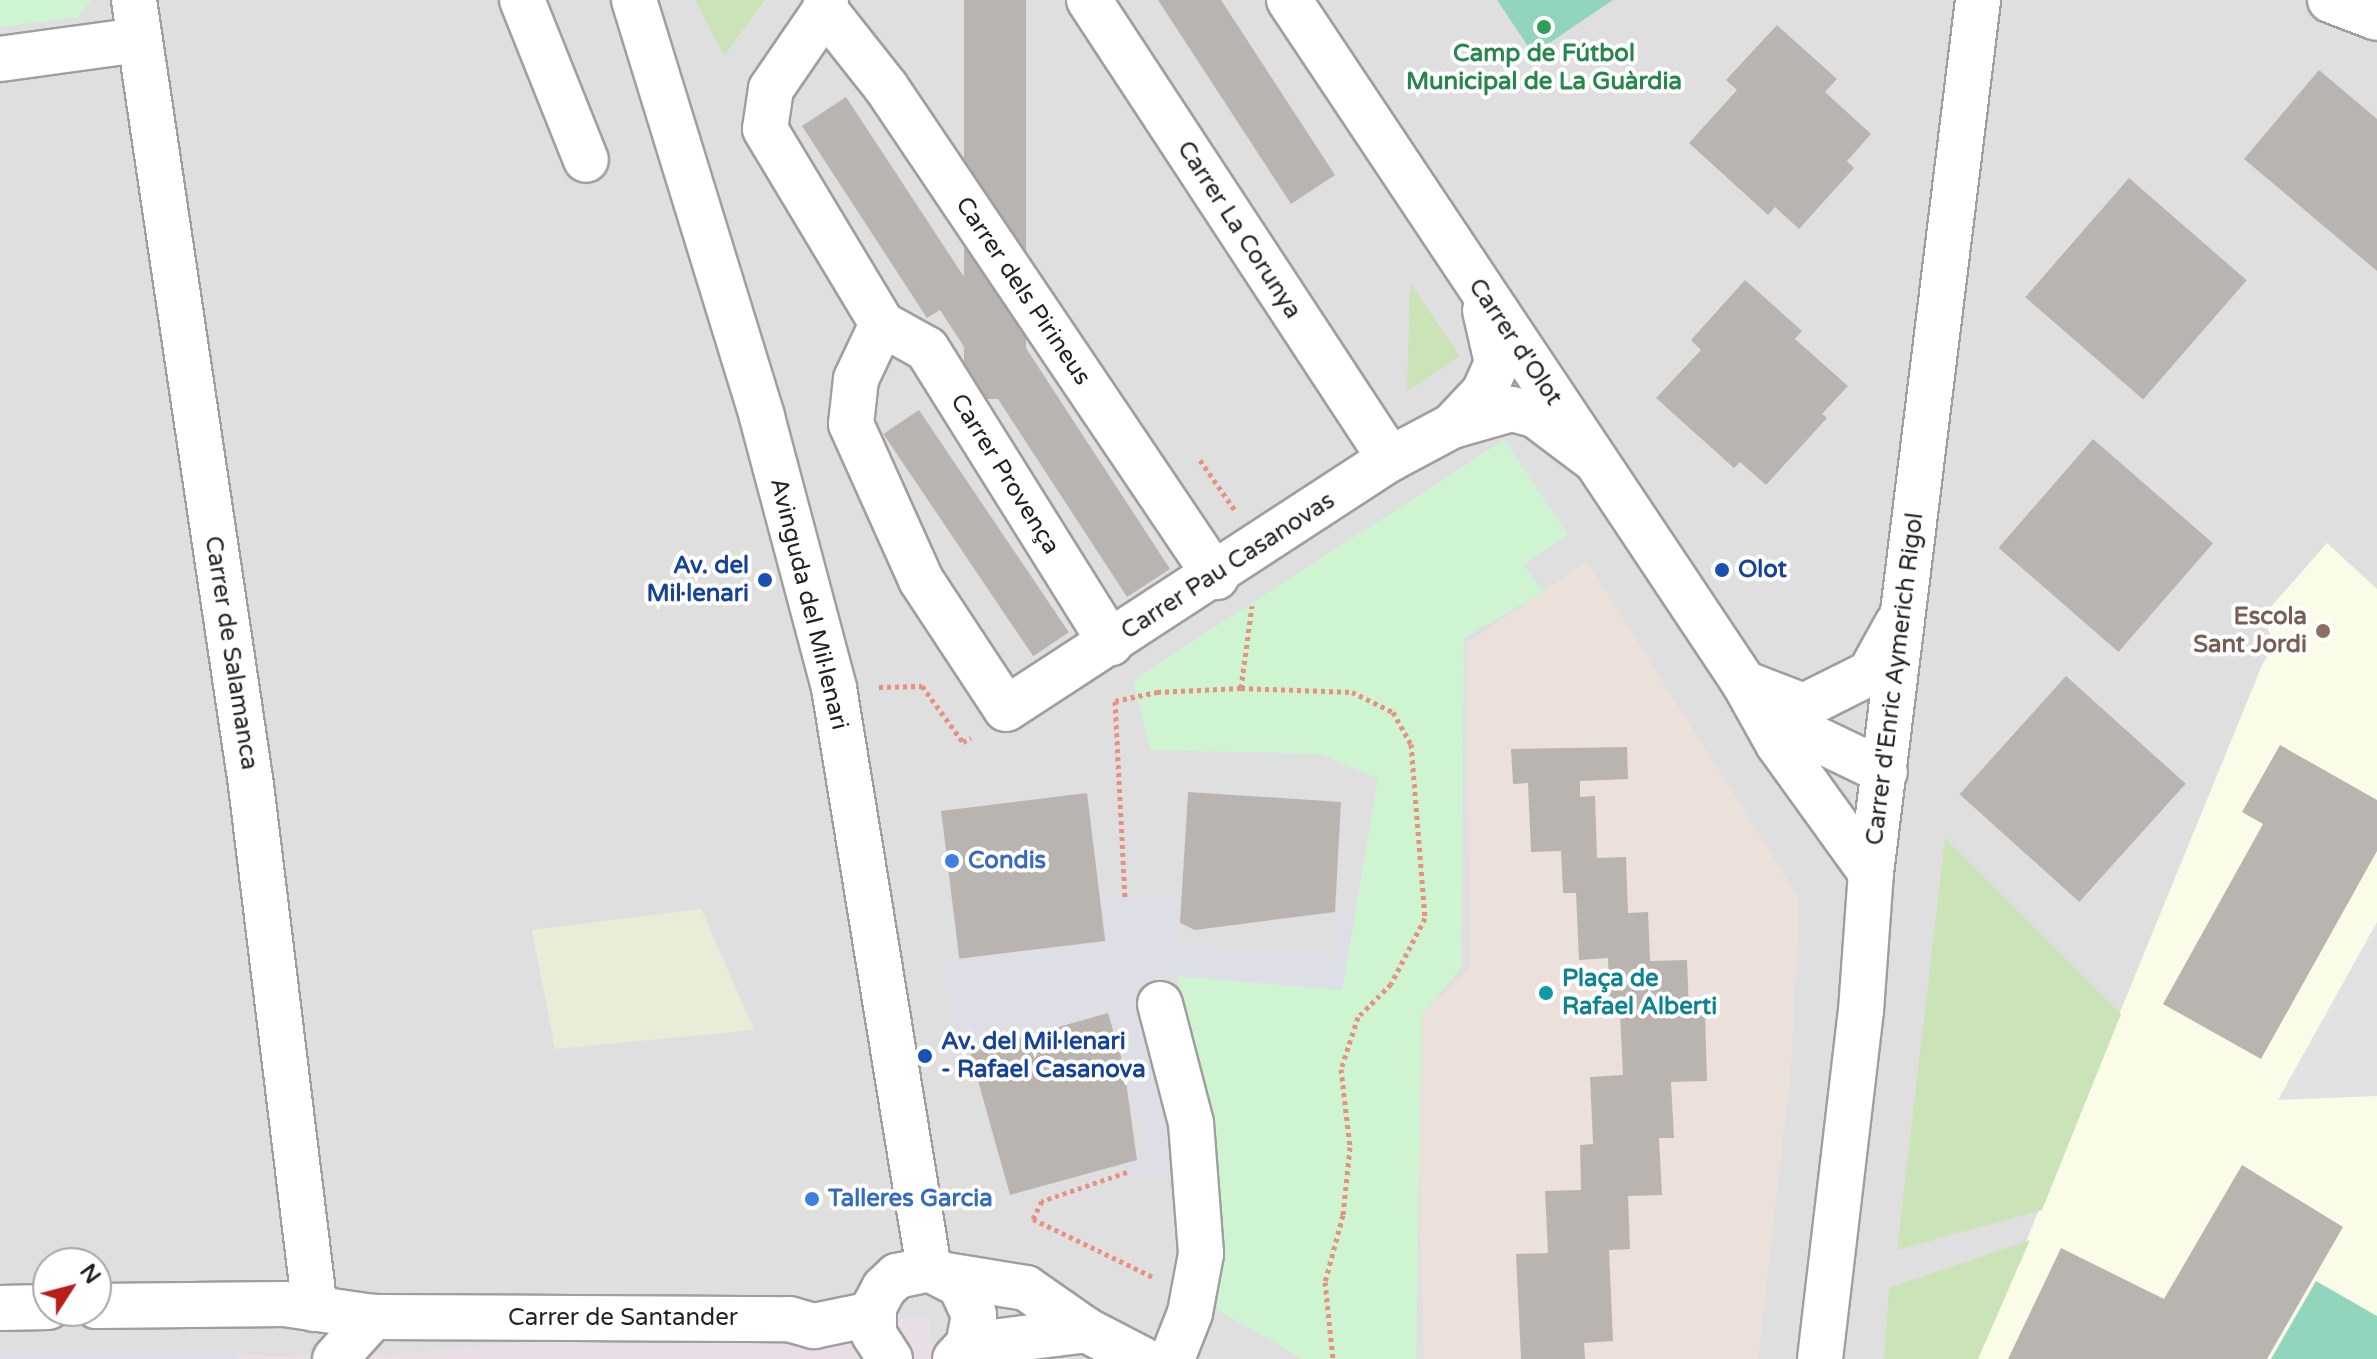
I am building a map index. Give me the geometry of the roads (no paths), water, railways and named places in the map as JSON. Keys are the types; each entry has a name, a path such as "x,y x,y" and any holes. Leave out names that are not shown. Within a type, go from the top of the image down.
{"street":[{"path":"522,0 586,160"},
{"name":"Avinguda del Mil·lenari","path":"634,0 762,417 834,688 937,1272"},
{"name":"Carrer La Corunya","path":"1089,0 1390,459"},
{"name":"Carrer d'Olot","path":"1289,0 1434,210 1471,276 1744,683 1778,744 1871,873"},
{"name":"Carrer d'Enric Aymerich Rigol","path":"1820,1359 1861,1011 1871,873 1978,0"},
{"path":"2330,0 2377,18"},
{"path":"825,5 771,89 765,129 882,324"},
{"name":"Carrer dels Pirineus","path":"825,5 886,87 1216,577"},
{"path":"0,59 136,20"},
{"name":"Carrer de Salamanca","path":"136,20 251,785 315,1309"},
{"name":"Carrer Pau Casanovas","path":"1452,426 1484,392 1497,363 1495,335 1471,276"},
{"name":"Carrer Pau Casanovas","path":"882,324 856,379 851,424 921,580 1006,709 1216,577 1390,459 1452,426 1512,409 1535,415 1592,458"},
{"name":"Carrer Provença","path":"882,324 927,349 1096,653"},
{"path":"1744,683 1804,706 1870,673 1904,612"},
{"name":"Carrer d'Olot","path":"1744,683 1802,732 1882,791"},
{"name":"Carrer d'Olot","path":"1778,744 1882,791"},
{"path":"1160,1004 1191,1123 1201,1254 1193,1297 1172,1359"},
{"path":"937,1272 969,1298 974,1315 961,1352 1086,1330"},
{"path":"890,1359 874,1334 872,1314 884,1288 897,1276 937,1272 1026,1288 1086,1330 1142,1359"},
{"name":"Carrer de Santander","path":"112,1306 284,1304 373,1317 789,1319 814,1326 872,1314"},
{"path":"0,1308 32,1307"},
{"path":"335,1359 373,1317"}],"place":[{"name":"Camp de Fútbol Municipal de La Guàrdia","path":"1544,27"},
{"name":"Olot","path":"1722,570"},
{"name":"Av. del Mil·lenari","path":"765,580"},
{"name":"Escola Sant Jordi","path":"2323,631"},
{"name":"Condis","path":"952,861"},
{"name":"Plaça de Rafael Alberti","path":"1546,993"},
{"name":"Av. del Mil·lenari - Rafael Casanova","path":"925,1056"},
{"name":"Talleres Garcia","path":"812,1199"}]}
